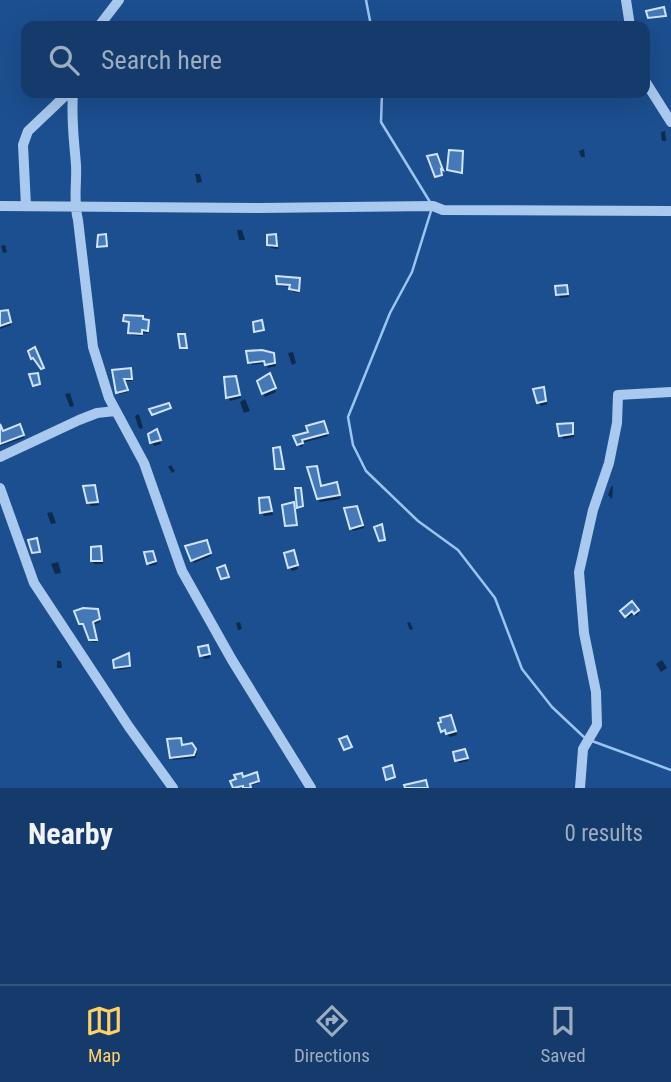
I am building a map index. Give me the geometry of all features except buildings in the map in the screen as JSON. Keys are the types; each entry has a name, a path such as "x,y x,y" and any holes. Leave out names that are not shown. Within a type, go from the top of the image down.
{"street":[{"path":"104,21 119,0"},
{"path":"626,0 629,21"},
{"path":"650,89 671,122"},
{"path":"26,206 23,145 28,131 64,98"},
{"path":"70,98 76,164 74,207 78,220 93,347 115,411 144,463 182,570 232,660 309,787"},
{"path":"0,206 433,206 443,210 671,211"},
{"path":"580,788 583,749 597,725 596,692 584,633 579,572 593,510 609,463 617,423 618,395 671,392"},
{"path":"0,457 79,420 97,413 115,411"},
{"path":"0,488 34,583 129,727 173,788"}],"waterway":[{"path":"366,0 370,21"},
{"path":"382,98 381,122 430,202"},
{"path":"431,211 412,272 390,313 348,417 353,445 366,471 418,521 458,550 495,598 522,669 552,707 586,739"},
{"path":"592,741 671,770"}]}
